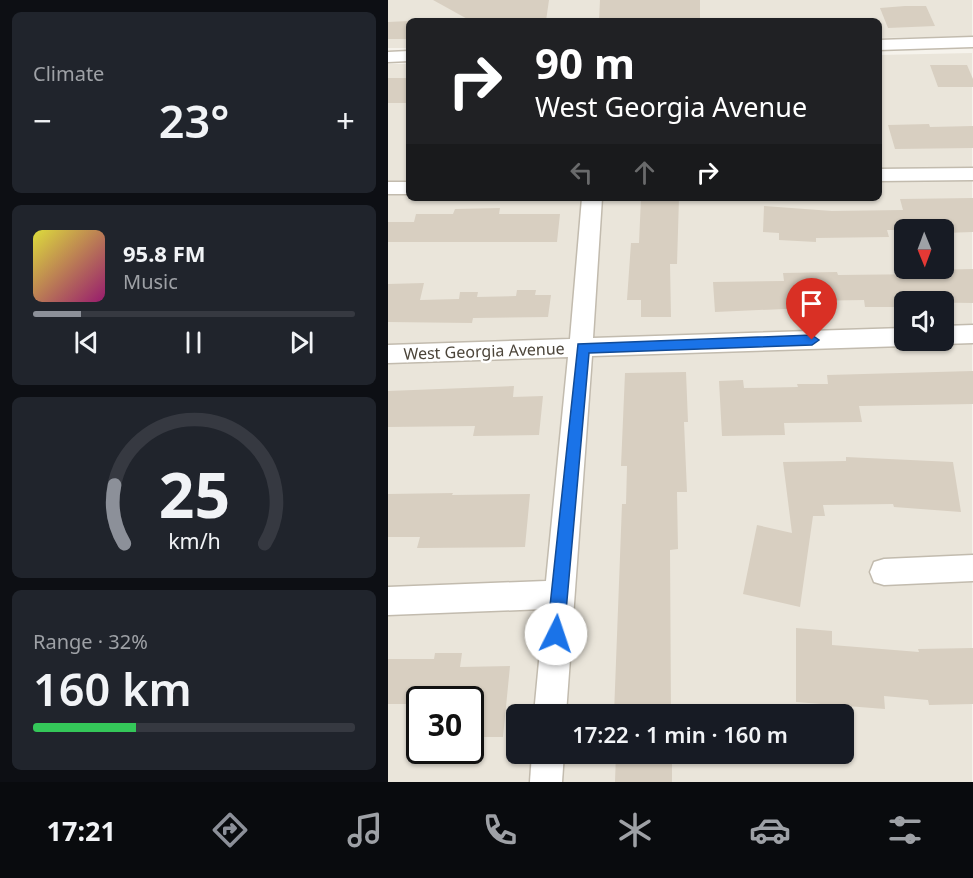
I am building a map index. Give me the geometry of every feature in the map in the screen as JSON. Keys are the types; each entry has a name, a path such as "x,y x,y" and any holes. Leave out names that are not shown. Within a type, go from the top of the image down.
{"street":[{"path":"882,45 973,42"},
{"path":"388,57 406,56"},
{"path":"882,175 973,174"},
{"path":"388,188 406,188"},
{"path":"551,704 582,348 592,201"},
{"path":"954,335 973,334"},
{"name":"West Georgia Avenue","path":"388,354 894,337"},
{"path":"884,572 973,568"},
{"path":"388,601 559,594"},
{"path":"546,782 547,764"}],"shaded area":[{"path":"388,0 972,0 972,36 882,38 882,18 406,18 406,48 388,48"},
{"path":"972,53 972,782 388,782 388,64 406,64 406,201 882,201 882,55"}],"building":[{"path":"433,0 549,0 546,18 466,18"},
{"path":"600,0 700,0 700,18 599,18"},
{"path":"926,6 935,26 888,28 880,8"},
{"path":"406,21 406,39 388,39 388,22"},
{"path":"930,65 967,65 973,79 973,87 938,87"},
{"path":"388,78 406,78 406,103 388,103"},
{"path":"929,124 930,127 973,126 973,148 895,149 888,125"},
{"path":"973,198 973,232 954,233 954,219 894,219 894,230 887,230 889,237 816,238 816,242 779,240 779,233 763,232 764,206 832,211 903,210 900,199"},
{"path":"641,201 679,201 677,264 670,264 671,317 641,317 641,300 627,300 631,243 639,243"},
{"path":"500,208 499,214 560,214 557,242 388,242 388,222 414,222 416,214 453,214 455,209"},
{"path":"954,269 973,269 973,303 954,303 954,291 894,291 894,307 865,307 864,300 806,301 807,308 715,312 713,282 784,281 783,273 837,272 838,275 894,274 894,279 954,279"},
{"path":"424,283 420,300 459,299 460,292 478,292 477,297 516,296 517,290 536,290 535,295 551,295 548,317 473,318 472,323 388,322 388,284"},
{"path":"973,371 973,404 859,406 862,422 784,423 785,435 722,436 719,381 743,380 744,388 798,387 797,384 828,384 827,375"},
{"path":"686,372 688,422 684,422 687,492 677,492 678,549 670,550 671,704 614,704 622,504 626,504 627,466 621,466 625,373"},
{"path":"514,386 513,397 543,396 539,435 473,436 475,426 388,427 388,391"},
{"path":"846,457 953,462 961,512 894,507 893,504 823,505 825,516 813,516 800,607 743,594 757,525 792,533 783,462 846,461"},
{"path":"453,493 452,495 530,494 525,547 417,548 420,537 388,537 388,494"},
{"path":"796,628 832,631 832,645 919,652 918,649 973,648 973,704 929,705 928,700 884,696 885,709 854,707 854,704 796,702"},
{"path":"435,653 462,653 460,667 510,666 503,737 484,737 484,686 406,686 406,704 388,704 388,659 434,659"},
{"path":"616,764 672,764 672,782 615,782"}],"route":[{"path":"556,634 582,348 812,340"}]}
